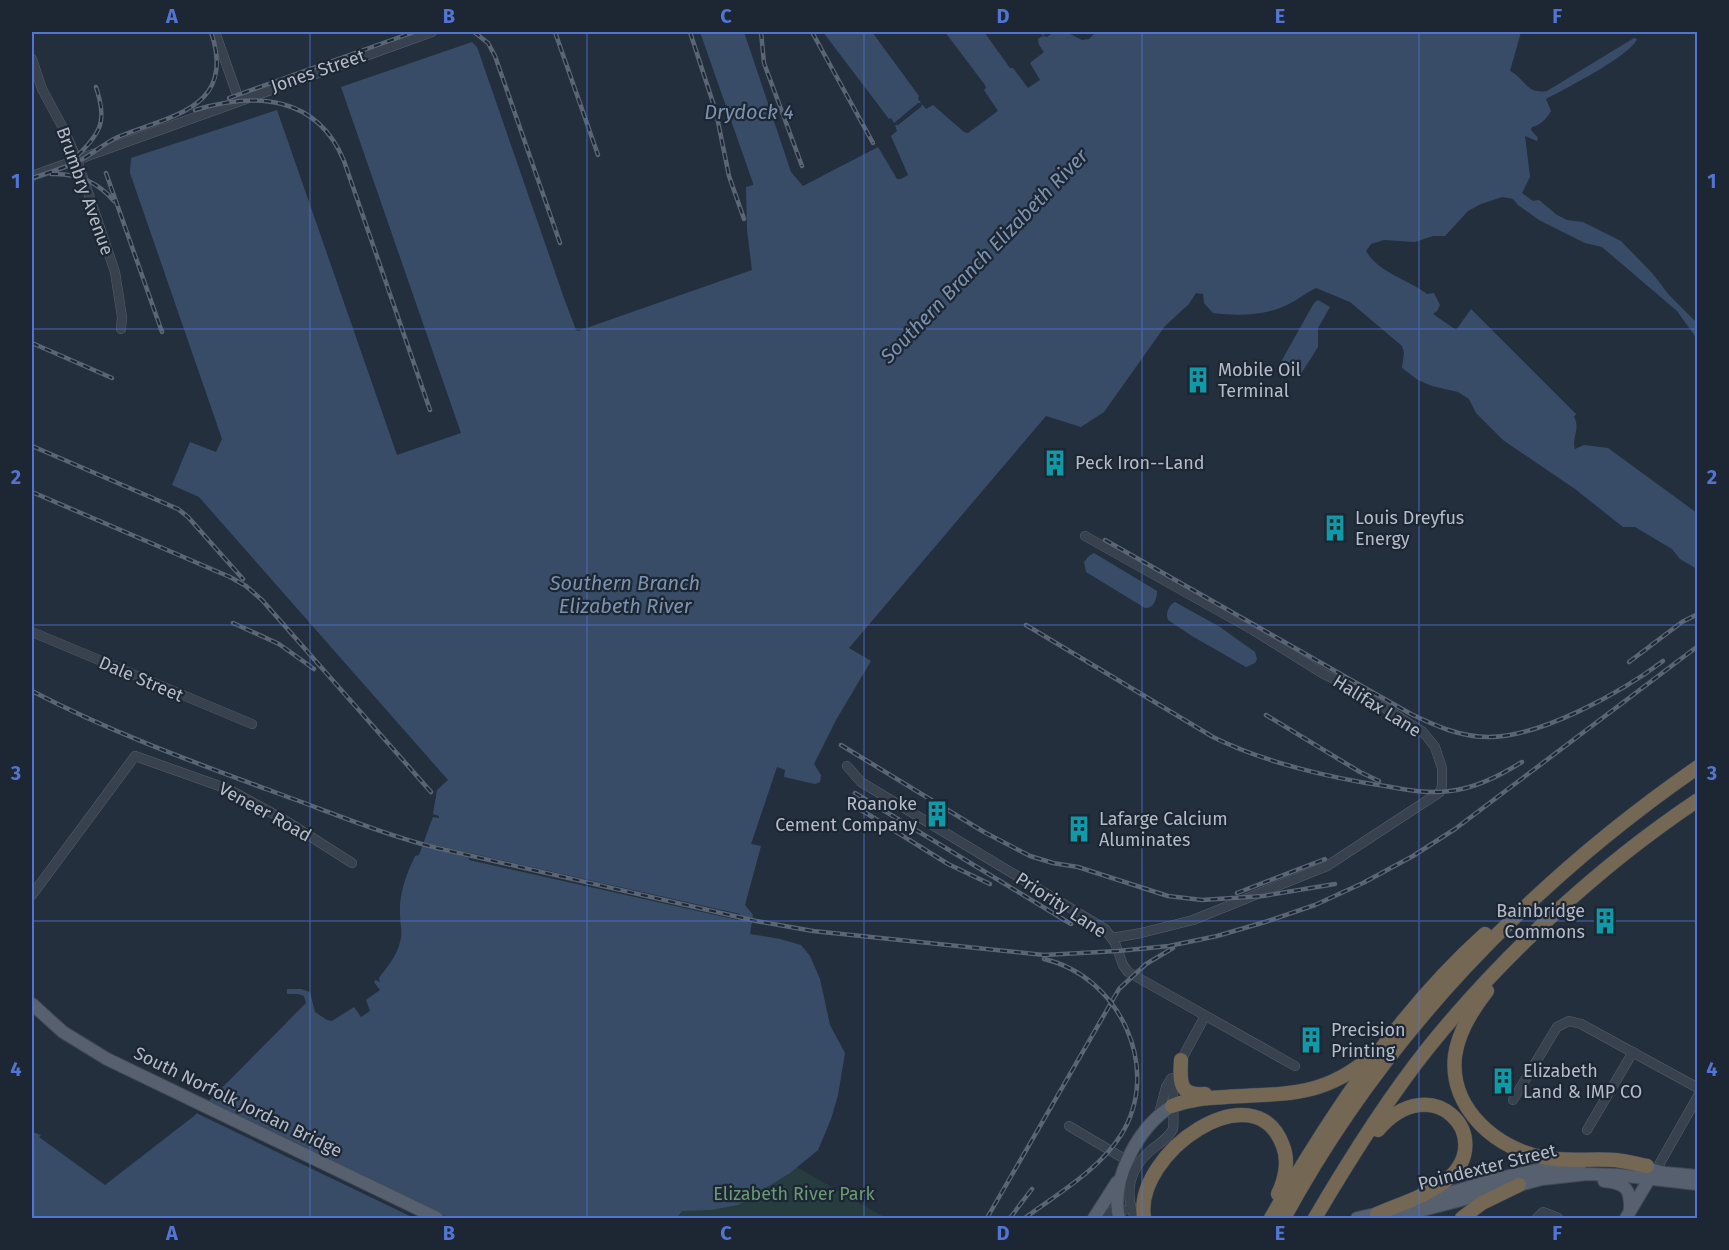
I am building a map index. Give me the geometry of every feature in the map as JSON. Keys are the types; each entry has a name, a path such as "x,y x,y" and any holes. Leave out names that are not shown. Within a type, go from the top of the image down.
{"highway":[{"path":"1284,1218 1339,1129 1406,1037 1487,944 1567,868 1613,829 1698,767"},
{"path":"1315,1218 1390,1099 1427,1049 1469,999 1523,945 1596,878 1698,800"},
{"path":"1172,1106 1200,1098 1304,1092 1345,1077 1370,1057 1469,949 1526,898 1567,868"},
{"path":"1523,945 1486,992 1462,1031 1455,1065 1457,1084 1464,1101 1476,1120 1487,1131 1527,1154 1559,1159 1617,1160 1650,1172"},
{"path":"1271,1218 1326,1128 1374,1060 1414,1011"},
{"path":"1181,1060 1180,1079 1190,1093 1198,1095 1244,1092 1261,1095"},
{"path":"1339,1178 1385,1121 1398,1111 1413,1105 1425,1104 1439,1107 1453,1116 1462,1130 1464,1144 1462,1158 1454,1173 1422,1195 1377,1214"},
{"path":"1144,1218 1143,1204 1148,1187 1160,1164 1170,1152 1188,1135 1206,1125 1220,1119 1240,1115 1252,1117 1269,1125 1280,1138 1285,1150 1285,1171 1280,1190 1266,1218"},
{"path":"1462,1218 1482,1203 1519,1185"}],"main road":[{"name":"South Norfolk Jordan Bridge","path":"32,1005 63,1032 107,1059 437,1218"},
{"path":"1096,1218 1147,1126 1159,1114 1172,1106"},
{"name":"Poindexter Street","path":"1357,1218 1493,1181 1571,1165 1595,1164 1698,1176"},
{"name":"Poindexter Street","path":"1392,1218 1542,1179 1587,1174 1618,1175 1650,1172 1698,1184"},
{"path":"1628,1214 1650,1172"},
{"path":"1118,1214 1117,1193 1121,1176"},
{"path":"1519,1185 1614,1182 1621,1184 1631,1196 1628,1214"}],"street":[{"path":"215,32 239,100"},
{"name":"Jones Street","path":"32,176 432,32"},
{"name":"Brumbry Avenue","path":"32,59 42,89 77,160 115,272 122,317 121,329"},
{"name":"Halifax Lane","path":"1085,536 1375,701 1429,738 1435,747 1442,768 1440,792 1327,866 1193,920 1112,938"},
{"name":"Dale Street","path":"32,632 252,724"},
{"name":"Veneer Road","path":"32,895 135,756 228,789 283,819 352,863"},
{"name":"Priority Lane","path":"848,766 861,782 1105,929 1112,938 1128,972 1295,1066"},
{"path":"1159,1114 1166,1087 1205,1016"},
{"path":"1513,1100 1557,1028 1566,1022 1573,1021 1698,1088"},
{"path":"1587,1130 1633,1052"},
{"path":"1134,1218 1129,1193 1132,1176 1147,1153 1172,1132 1174,1124 1172,1078"},
{"path":"1650,1172 1698,1096"},
{"path":"1069,1126 1128,1161"},
{"path":"1096,1218 1118,1214 1124,1210 1134,1218"},
{"path":"1540,1215 1558,1218"}],"green space":[{"name":"Elizabeth River Park","path":"793,1165 886,1218 674,1218 680,1209"}],"water":[{"name":"Southern Branch Elizabeth River","path":"700,32 744,32 791,172 803,186 878,147 897,179 908,175 891,136 897,131 895,125 898,125 922,104 926,109 933,105 968,133 998,111 984,90 985,85 945,32 984,32 1028,88 1040,80 1030,63 1044,52 1038,39 1056,32 1069,34 1082,40 1089,39 1096,32 1521,32 1510,71 1534,91 1540,92 1547,91 1634,38 1637,39 1632,46 1610,63 1546,99 1551,111 1531,130 1538,138 1537,141 1525,136 1530,177 1522,193 1533,201 1539,200 1567,220 1583,222 1621,241 1697,323 1697,339 1677,311 1602,247 1585,243 1539,220 1513,199 1502,197 1468,211 1445,236 1433,236 1415,242 1384,240 1371,244 1366,251 1378,265 1386,270 1427,294 1434,293 1440,305 1433,314 1456,330 1471,309 1576,414 1574,417 1577,426 1575,449 1584,445 1608,448 1697,513 1697,569 1680,559 1672,549 1635,527 1623,527 1575,489 1503,440 1476,413 1469,399 1458,392 1418,380 1402,368 1404,353 1402,346 1350,302 1316,288 1278,309 1232,315 1213,313 1204,303 1203,294 1196,293 1189,304 1165,326 1104,412 1081,427 1046,416 849,648 871,661 836,720 814,764 821,775 820,782 815,784 784,777 785,770 777,767 751,844 761,846 745,905 753,915 750,934 801,945 810,956 820,979 830,1025 845,1053 838,1095 818,1150 790,1173 738,1205 711,1210 682,1211 677,1218 32,1218 32,1132 41,1135 39,1137 105,1185 194,1116 306,1003 304,996 287,994 287,989 301,989 310,992 315,1012 327,1020 332,1021 354,1007 361,1017 370,1011 366,1000 380,990 374,982 375,980 380,982 379,978 399,947 401,899 406,877 415,856 419,855 433,817 439,818 433,814 437,790 448,780 199,497 172,485 190,442 216,452 222,439 130,173 131,158 277,110 397,455 461,433 341,87 472,42 477,47 565,301 578,331 752,270 747,230 746,187 753,183"},
{"path":"823,32 872,32 919,96 921,103 894,123"},
{"path":"1318,300 1330,307 1318,328 1318,347 1299,377 1281,364 1314,303"},
{"path":"1094,553 1157,591 1153,605 1145,608 1086,572 1084,562"},
{"path":"1175,602 1220,627 1255,652 1257,659 1255,663 1246,667 1168,620 1168,610"}],"pier":[{"path":"421,842 740,914 740,916 755,919 755,922 469,860 469,858 420,845"},
{"path":"205,1101 449,1218 414,1218 194,1112"}],"railway":[{"path":"32,178 79,161 113,139 178,114 195,105 207,93 215,77 217,57 211,32"},
{"path":"229,98 414,32"},
{"path":"474,32 488,43 495,56 560,243"},
{"path":"555,32 598,155"},
{"path":"690,32 716,112 729,176 744,219"},
{"path":"761,32 764,63 802,166"},
{"path":"812,32 873,143"},
{"path":"77,156 92,140 100,125 101,108 96,87"},
{"path":"195,110 240,101 282,104 301,111 318,123 332,139 344,161 430,410"},
{"path":"106,173 162,332"},
{"path":"51,174 69,175 86,180 108,194 114,201"},
{"path":"32,343 112,378"},
{"path":"32,446 178,509 188,517 243,579"},
{"path":"32,492 230,577 246,586 262,600 431,792"},
{"path":"1105,540 1411,714 1458,733 1478,737 1510,735 1556,721 1604,699 1663,661"},
{"path":"1629,662 1682,622 1698,614"},
{"path":"233,623 279,644 314,669"},
{"path":"1026,625 1213,737 1253,754 1297,768 1364,783 1434,792 1450,791 1478,784 1522,762"},
{"path":"32,691 91,720 183,758 376,829 437,848 756,921 813,931 1044,955 1169,946 1217,936 1315,905 1363,883 1413,856 1455,829 1698,646"},
{"path":"1266,715 1360,772 1379,781"},
{"path":"841,745 984,832 1030,856 1078,867 1168,896 1202,900 1263,896 1335,884"},
{"path":"855,793 1071,924"},
{"path":"850,803 948,864 990,884"},
{"path":"1237,893 1325,859"},
{"path":"987,1218 1119,989 1146,964 1173,948"},
{"path":"1025,1218 1077,1181 1112,1148 1133,1109 1137,1082 1135,1054 1126,1028 1112,1004 1094,984 1071,969 1044,959"},
{"path":"1010,1218 1032,1189"}],"place":[{"name":"Mobile Oil Terminal","path":"1198,380"},
{"name":"Peck Iron--Land","path":"1055,463"},
{"name":"Louis Dreyfus Energy","path":"1335,528"},
{"name":"Roanoke Cement Company","path":"937,814"},
{"name":"Lafarge Calcium Aluminates","path":"1079,829"},
{"name":"Bainbridge Commons","path":"1605,921"},
{"name":"Precision Printing","path":"1311,1040"},
{"name":"Elizabeth Land & IMP CO","path":"1503,1081"}],"water label":[{"name":"Drydock 4","path":"749,112"}]}
